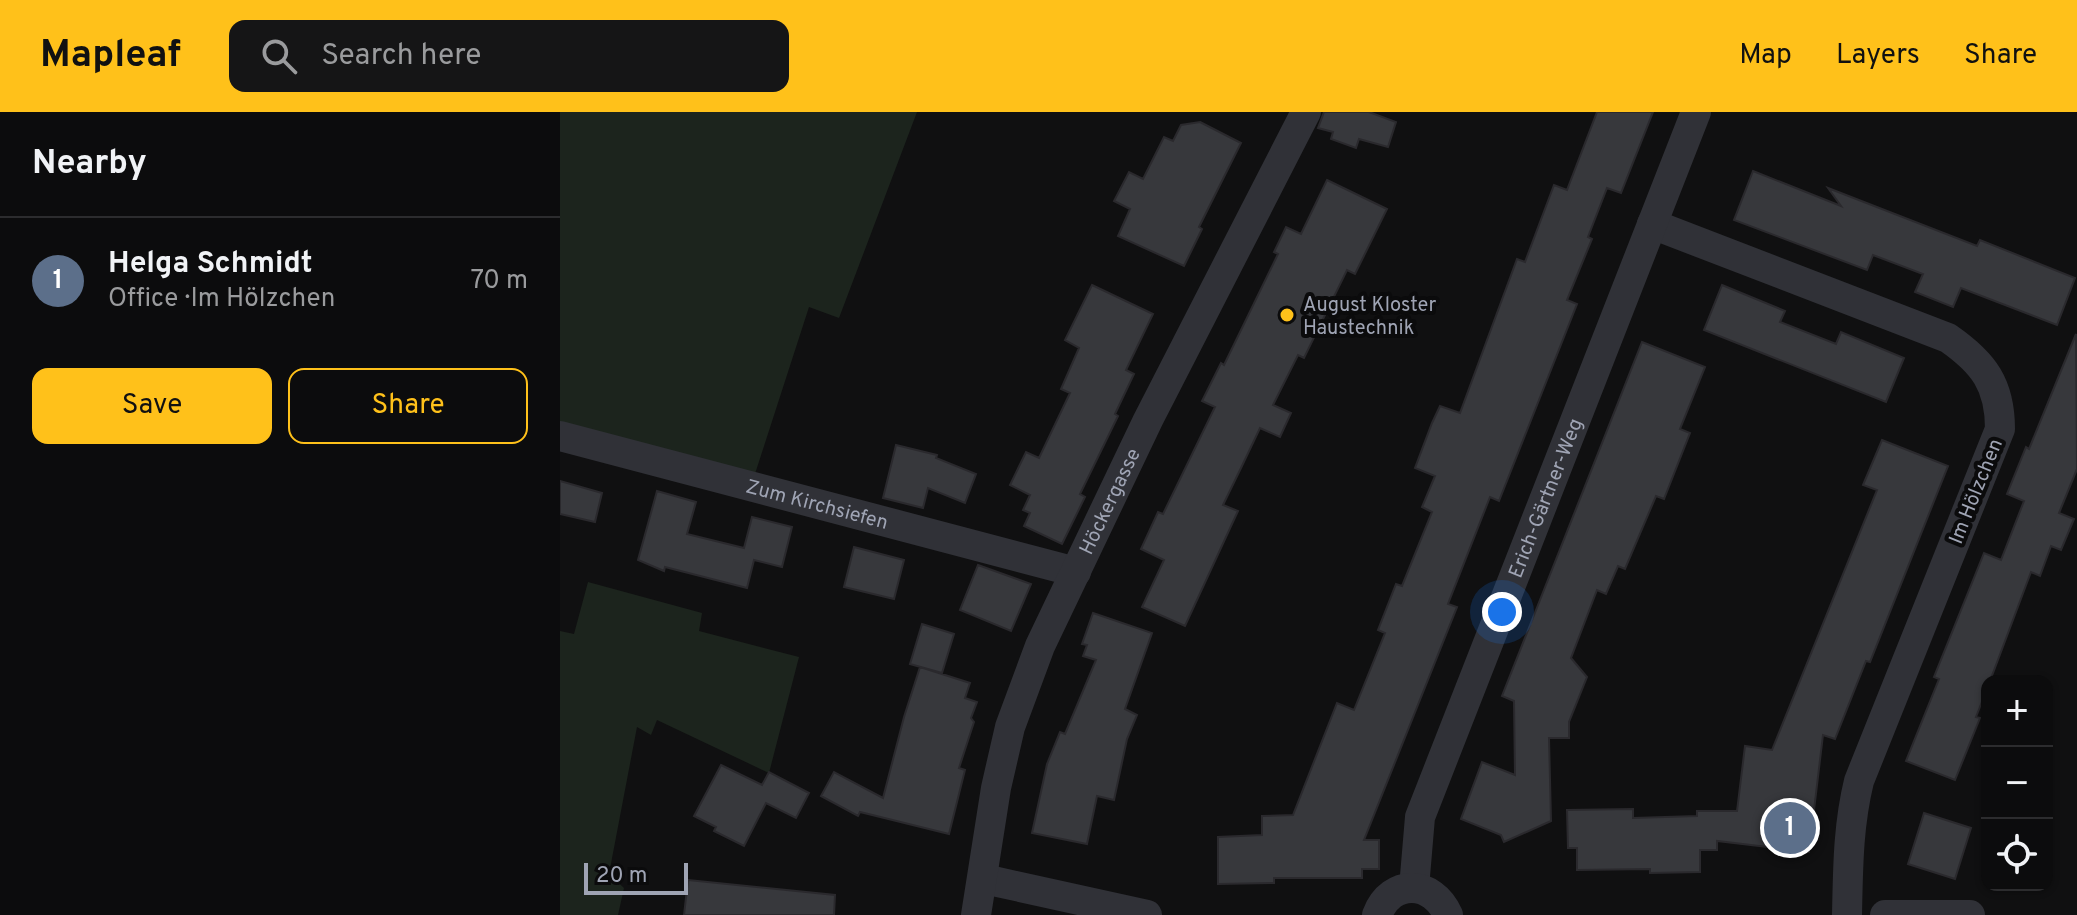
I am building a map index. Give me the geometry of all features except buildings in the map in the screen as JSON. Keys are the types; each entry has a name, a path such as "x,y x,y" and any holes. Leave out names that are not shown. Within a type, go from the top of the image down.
{"street":[{"name":"Höckergasse","path":"976,915 996,788 1010,727 1040,646 1162,393 1306,112"},
{"name":"Erich-Gärtner-Weg","path":"1414,888 1420,817 1696,112"},
{"name":"Im Hölzchen","path":"1652,224 1948,338 1983,367 2000,405 2000,429 1859,781 1851,812 1847,915"},
{"name":"Zum Kirchsiefen","path":"560,436 1076,572"},
{"path":"984,879 1147,915"},
{"path":"1377,915 1386,898 1399,890 1414,888 1436,896 1448,915"},
{"path":"1885,915 1970,915"}],"shaded area":[{"path":"560,112 917,112 839,318 809,307 754,477 560,425"},
{"path":"588,582 702,613 699,631 799,657 769,773 657,720 651,735 637,727 609,874 624,888 618,915 560,915 560,631 574,634"}],"place":[{"name":"August Kloster Haustechnik","path":"1287,315"},
{"name":"Helga Schmidt","path":"1790,828"}]}
